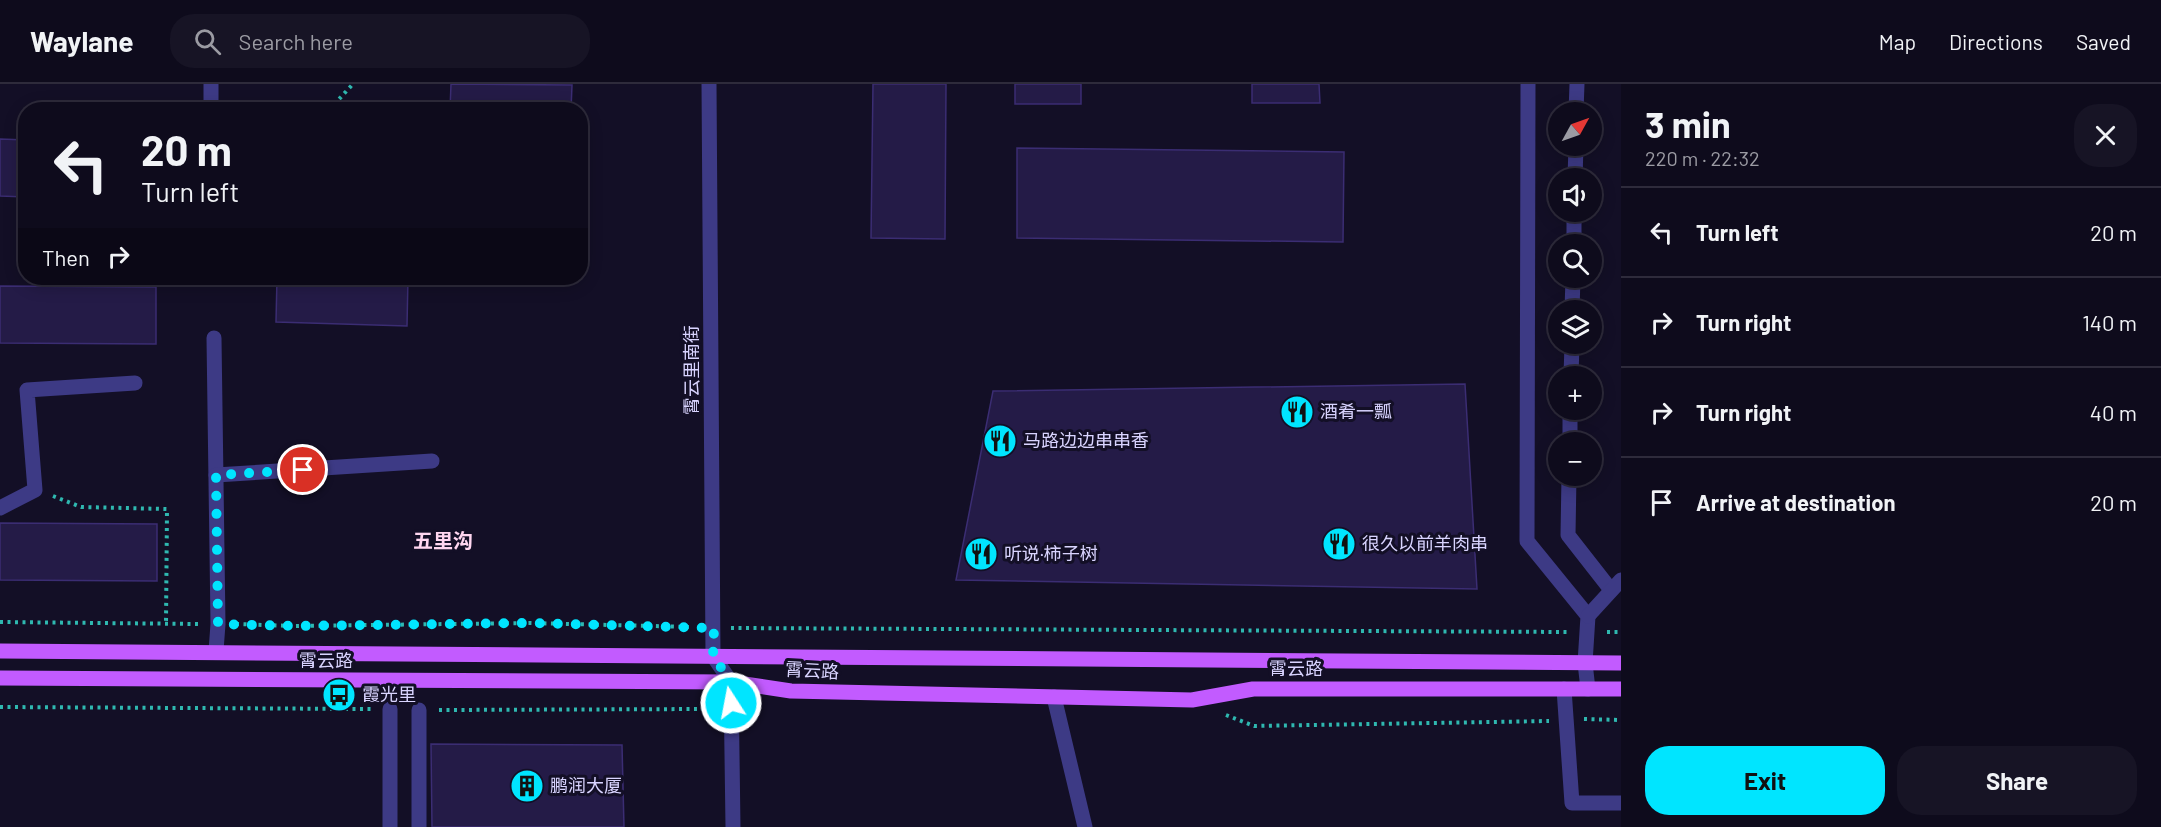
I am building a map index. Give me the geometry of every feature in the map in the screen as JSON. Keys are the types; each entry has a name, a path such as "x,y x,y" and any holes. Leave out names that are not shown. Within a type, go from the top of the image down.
{"main road":[{"name":"霄云路","path":"0,651 1621,663"},
{"name":"霄云路","path":"0,678 731,682 790,691 1192,700 1253,689 1621,689"}],"street":[{"path":"211,84 211,102"},
{"name":"霄云里南街","path":"709,84 713,656"},
{"path":"1528,84 1527,541 1588,616"},
{"path":"1576,102 1577,84"},
{"path":"214,338 218,624 216,651"},
{"path":"0,508 35,490 27,390 135,383"},
{"path":"216,475 432,460"},
{"path":"1569,486 1568,535 1616,585 1588,616 1585,663 1588,689"},
{"path":"713,656 731,682 733,827"},
{"path":"1564,689 1572,803 1621,803"},
{"path":"1054,697 1085,827"},
{"path":"390,710 390,827"},
{"path":"419,710 419,827"}],"path":[{"path":"336,102 353,84"},
{"path":"35,490 81,507 167,509 166,623"},
{"path":"0,622 294,626 529,623 714,628 1621,632"},
{"path":"1223,713 1254,726 1621,720"}],"building":[{"path":"451,84 572,85 571,102 450,102"},
{"path":"873,84 946,84 945,239 871,238"},
{"path":"1015,84 1081,84 1081,104 1015,104"},
{"path":"1252,84 1319,84 1320,103 1252,103"},
{"path":"0,139 18,140 18,197 0,196"},
{"path":"1017,148 1344,152 1343,242 1017,238"},
{"path":"277,285 408,285 407,326 276,322"},
{"path":"0,286 156,287 156,344 0,343"},
{"path":"1465,384 1477,589 956,580 993,391"},
{"path":"0,523 157,524 157,581 0,580"},
{"name":"鹏润大厦","path":"431,744 622,745 624,827 432,827"}],"place":[{"name":"酒肴一瓢","path":"1297,412"},
{"name":"马路边边串串香","path":"1000,441"},
{"name":"很久以前羊肉串","path":"1339,544"},
{"name":"听说·柿子树","path":"981,554"},
{"name":"霞光里","path":"339,695"},
{"name":"鹏润大厦","path":"527,786"}],"district":[{"name":"五里沟","path":"443,541"}],"route":[{"path":"303,470 216,475 218,624 294,626 529,623 714,628 713,656 731,682 731,703"}]}
